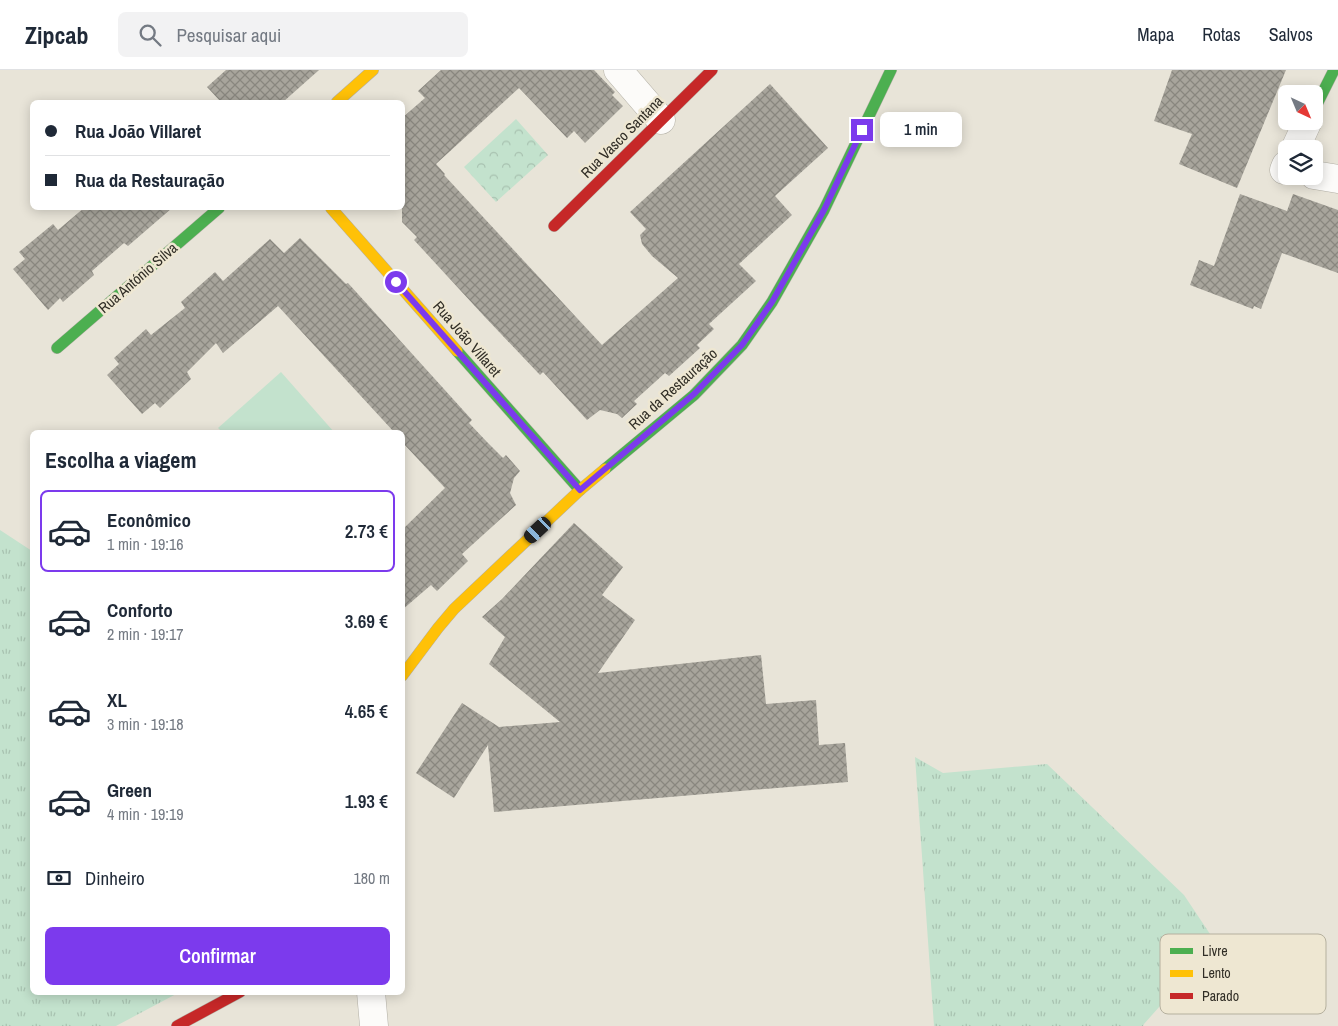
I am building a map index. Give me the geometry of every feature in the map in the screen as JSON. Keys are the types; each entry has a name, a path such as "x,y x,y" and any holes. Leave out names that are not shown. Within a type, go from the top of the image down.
{"street":[{"path":"339,100 373,70"},
{"path":"618,70 661,120"},
{"name":"Rua Vasco Santana","path":"554,226 712,70"},
{"name":"Rua da Restauração","path":"405,672 454,609 580,490 694,394 742,345 772,302 824,210 891,70"},
{"path":"1323,92 1334,70"},
{"path":"1323,176 1338,179"},
{"name":"Rua António Silva","path":"57,348 217,210"},
{"name":"Rua João Villaret","path":"333,210 580,490"},
{"path":"176,1026 234,995"},
{"path":"371,995 374,1026"}],"green space":[{"path":"516,119 548,155 496,202 464,167"},
{"path":"281,372 332,430 220,430 218,428"},
{"path":"0,530 30,550 30,995 174,995 116,1026 0,1026"},
{"path":"915,757 943,773 1047,764 1184,895 1210,934 1160,934 1160,1006 1143,1026 934,1026"}],"building":[{"path":"226,70 319,70 285,100 219,100 207,87"},
{"path":"441,70 594,70 615,92 612,95 623,106 585,143 574,131 567,138 519,88 436,164 444,175 602,345 678,278 652,256 642,244 640,235 646,229 630,212 770,84 828,148 775,196 792,215 739,264 756,281 709,324 714,329 697,345 700,348 669,376 665,373 634,401 637,404 622,418 617,414 600,410 587,420 543,372 540,375 484,316 414,240 417,237 402,222 402,210 405,210 405,115 425,98 418,91"},
{"path":"1172,70 1286,70 1280,85 1278,85 1278,89 1237,188 1179,164 1192,134 1154,121"},
{"path":"1240,194 1287,211 1293,194 1338,210 1338,273 1282,253 1261,309 1254,306 1253,309 1190,285 1199,260 1214,266"},
{"path":"82,210 170,210 128,246 124,243 92,271 94,275 63,302 60,298 48,310 13,269 25,259 19,252 53,224 58,230"},
{"path":"300,238 346,284 348,283 472,420 469,423 503,458 506,455 520,471 514,478 510,493 516,505 462,554 468,561 437,591 431,585 405,607 405,527 445,488 405,445 405,430 392,430 278,306 223,353 216,343 187,372 191,379 160,408 155,403 142,414 107,375 119,364 114,358 146,329 151,335 185,308 181,302 215,272 223,281 270,239 284,253"},
{"path":"574,523 623,567 602,595 635,620 598,673 761,655 766,704 816,700 819,745 845,743 848,782 494,812 488,745 454,798 416,773 462,703 499,727 560,722 489,664 505,637 482,617 502,599"}],"traffic: fast":[{"path":"605,469 694,395 742,345 772,302 824,210 891,70"},
{"path":"1323,92 1334,70"},
{"path":"57,348 217,210"},
{"path":"457,351 580,490"}],"traffic: slow":[{"path":"339,100 373,70"},
{"path":"333,210 457,351"},
{"path":"405,672 454,609 580,490 605,469"}],"traffic: jam":[{"path":"554,226 712,70"},
{"path":"177,1026 234,995"}],"route":[{"path":"396,282 580,490 694,394 742,345 772,302 824,210 862,130"}]}
